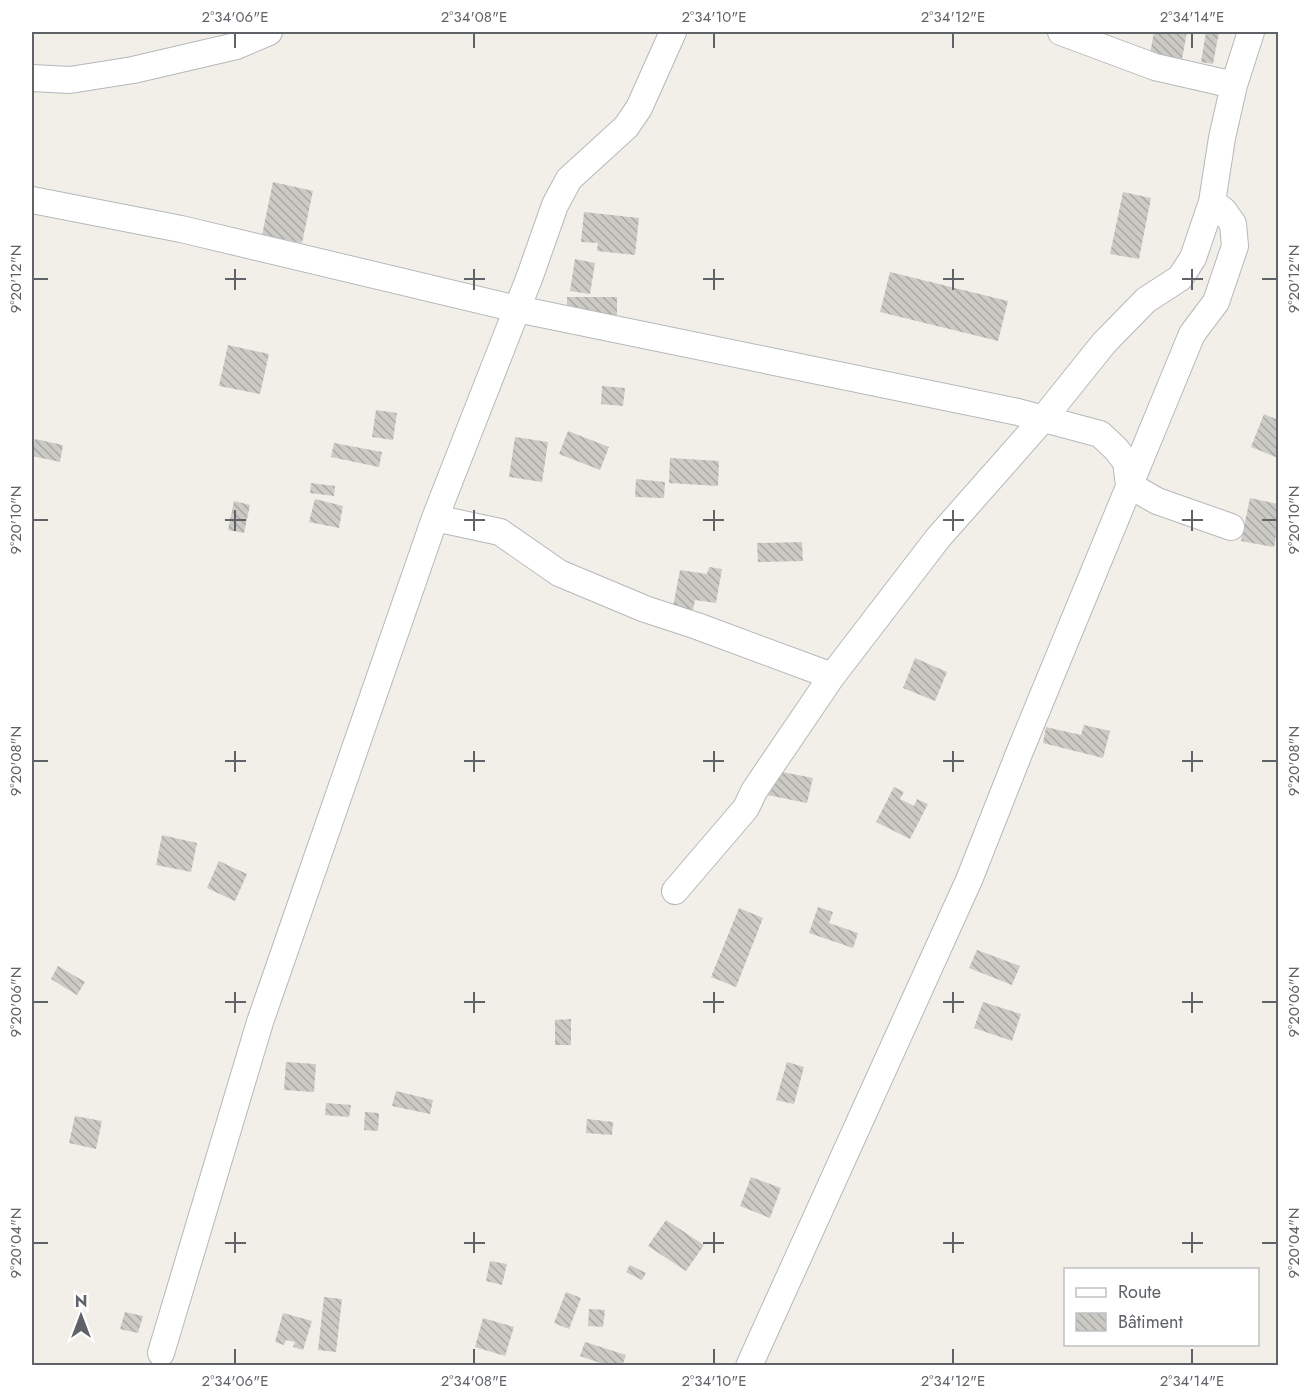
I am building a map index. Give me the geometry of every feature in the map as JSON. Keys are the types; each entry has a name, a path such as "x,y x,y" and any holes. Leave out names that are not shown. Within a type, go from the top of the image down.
{"street":[{"path":"32,78 70,80 133,70 236,46 269,32"},
{"path":"161,1353 260,1022 435,518 555,205 569,179 626,127 639,108 673,32"},
{"path":"1061,32 1155,67 1234,85"},
{"path":"675,891 746,808 754,791 832,676 938,538 1043,419 1104,343 1146,300 1180,278 1193,258 1212,202 1222,138 1234,85 1251,32"},
{"path":"32,200 181,229 517,309 1018,412 1100,434 1126,462 1129,485"},
{"path":"749,1365 969,880 1192,334 1216,302 1235,246 1233,224 1224,211 1212,202"},
{"path":"1129,485 1157,501 1231,527"},
{"path":"435,518 500,532 559,573 645,609 832,676"}],"building":[{"path":"1154,32 1187,32 1182,59 1150,54"},
{"path":"1206,32 1219,32 1213,64 1201,62"},
{"path":"273,182 313,191 302,243 262,235"},
{"path":"1123,192 1151,198 1139,259 1110,254"},
{"path":"584,212 639,218 635,255 597,251 598,243 581,242"},
{"path":"575,259 595,263 590,294 570,291"},
{"path":"890,272 1008,301 998,341 880,312"},
{"path":"567,297 617,297 617,315 567,315"},
{"path":"228,345 269,354 260,394 219,386"},
{"path":"602,386 625,388 623,406 601,404"},
{"path":"376,410 397,413 393,440 372,437"},
{"path":"1264,414 1278,420 1278,458 1251,447"},
{"path":"568,431 609,447 600,470 559,454"},
{"path":"515,437 548,442 542,482 509,477"},
{"path":"35,439 63,445 60,462 32,456"},
{"path":"334,443 382,452 379,467 331,457"},
{"path":"670,458 719,461 718,486 669,483"},
{"path":"636,479 665,482 664,498 635,497"},
{"path":"311,483 335,486 334,496 310,493"},
{"path":"1250,498 1278,504 1278,524 1274,547 1241,541"},
{"path":"315,499 343,506 339,528 309,522"},
{"path":"234,501 250,505 244,533 228,530"},
{"path":"802,542 803,561 758,562 757,543"},
{"path":"709,567 722,569 716,603 695,600 693,610 673,607 680,570 707,574"},
{"path":"915,658 947,672 935,701 903,688"},
{"path":"1084,725 1110,731 1103,758 1043,743 1046,727 1081,735"},
{"path":"772,770 813,778 807,803 767,795"},
{"path":"894,787 904,792 900,799 914,806 917,799 928,804 910,839 876,822"},
{"path":"162,835 197,843 191,872 156,865"},
{"path":"219,861 247,874 235,901 207,888"},
{"path":"818,907 833,912 829,923 858,933 853,948 809,933"},
{"path":"739,908 763,918 736,987 711,977"},
{"path":"977,950 1020,966 1012,985 969,968"},
{"path":"58,966 85,982 77,995 51,979"},
{"path":"983,1002 1021,1014 1012,1041 974,1028"},
{"path":"571,1019 571,1045 555,1045 555,1020"},
{"path":"286,1062 316,1064 314,1092 284,1090"},
{"path":"787,1062 804,1067 794,1104 776,1100"},
{"path":"396,1091 433,1100 430,1114 392,1106"},
{"path":"326,1103 351,1105 349,1117 325,1115"},
{"path":"365,1112 379,1113 378,1131 364,1130"},
{"path":"75,1116 102,1121 96,1149 69,1143"},
{"path":"587,1119 613,1122 612,1135 586,1133"},
{"path":"751,1177 781,1188 770,1218 740,1206"},
{"path":"666,1220 704,1245 686,1271 648,1246"},
{"path":"490,1261 507,1264 502,1285 486,1281"},
{"path":"630,1265 646,1273 642,1280 626,1272"},
{"path":"566,1292 581,1298 569,1329 554,1323"},
{"path":"324,1297 342,1299 336,1352 318,1350"},
{"path":"589,1309 605,1310 603,1327 588,1326"},
{"path":"125,1312 143,1316 138,1333 120,1329"},
{"path":"283,1313 312,1321 303,1350 293,1347 295,1342 286,1340 284,1345 275,1342"},
{"path":"483,1318 514,1327 505,1356 475,1347"},
{"path":"585,1342 626,1355 622,1366 609,1366 580,1356"}]}
